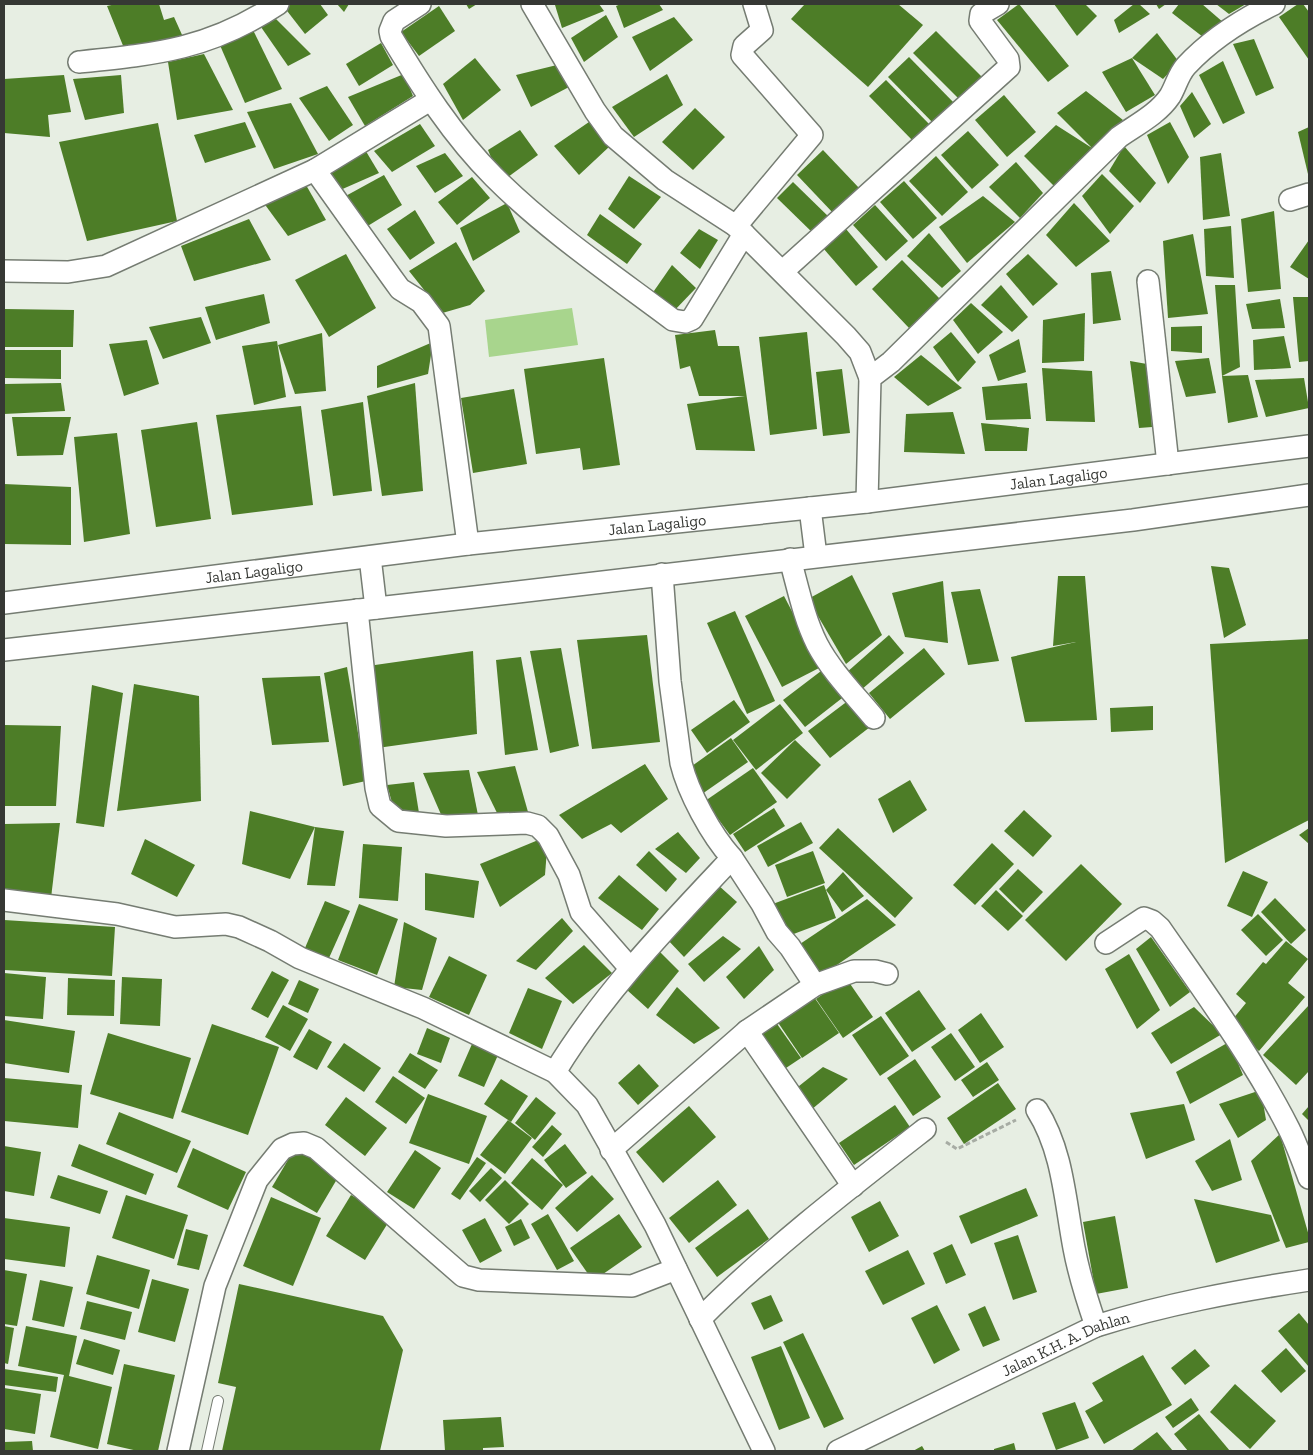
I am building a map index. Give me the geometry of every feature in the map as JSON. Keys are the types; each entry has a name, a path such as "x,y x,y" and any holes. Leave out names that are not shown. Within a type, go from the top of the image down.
{"street":[{"path":"79,62 159,54 211,40 249,23 278,4"},
{"path":"420,4 394,21 390,31 430,100 494,177 532,212 673,320 685,322 692,319 740,230 812,135 742,55 744,46 762,30 754,4"},
{"path":"532,4 595,111 613,136 665,180 740,230 783,271 860,352 870,378 867,502"},
{"path":"783,271 1008,67 1008,59 980,21 981,14 998,4"},
{"path":"870,378 891,362 1120,138 1158,110 1170,96 1177,79 1198,54 1234,26 1274,4"},
{"path":"4,271 68,272 106,266 315,170 430,100"},
{"path":"315,170 400,289 421,302 439,326 468,544"},
{"path":"1148,281 1168,464"},
{"name":"Jalan Lagaligo","path":"4,603 468,544 867,502 1309,446"},
{"path":"4,650 1133,520 1309,495"},
{"path":"810,508 816,556"},
{"path":"370,557 367,609 376,788 380,806 398,821 446,826 527,823 538,826 548,836 569,875 581,912 630,968"},
{"path":"790,559 805,614 818,645 837,674 874,718"},
{"path":"662,574 669,672 680,763 684,774 721,846 732,858 762,904 777,932 790,947 815,985"},
{"path":"555,1072 575,1039 630,968 732,858"},
{"path":"4,900 117,914 175,927 226,924 239,928 270,941 300,958 423,1008 555,1072 587,1105 655,1225 764,1451"},
{"path":"1106,943 1144,918 1152,920 1160,928 1241,1044 1290,1131 1309,1178"},
{"path":"611,1150 747,1031 815,985 854,971 875,971 886,974"},
{"path":"747,1031 853,1186"},
{"path":"1037,1110 1061,1169 1082,1287 1096,1326"},
{"path":"700,1320 727,1292 853,1186 926,1129"},
{"path":"178,1451 215,1286 257,1180 282,1149 293,1144 304,1144 316,1148 463,1276 479,1280 632,1286 676,1269"},
{"name":"Jalan K.H. A. Dahlan","path":"838,1451 1096,1326 1134,1314 1232,1292 1309,1280"}],"lane":[{"path":"207,1451 218,1401"}],"path":[{"path":"926,1129 957,1149 1037,1110"}],"green space":[{"path":"572,308 578,345 489,357 485,320"}],"building":[{"path":"116,4 159,4 164,20 174,17 183,37 126,53 107,6"},
{"path":"288,4 320,4 328,15 305,34 284,7"},
{"path":"337,4 349,4 344,12"},
{"path":"466,4 477,4 469,9"},
{"path":"599,4 604,11 562,28 555,5"},
{"path":"621,4 659,4 663,10 624,28 616,6"},
{"path":"805,4 898,4 923,25 868,87 791,19"},
{"path":"1019,4 1069,66 1048,82 997,20"},
{"path":"1054,4 1085,4 1097,16 1077,36"},
{"path":"1134,4 1139,4 1150,14 1119,33 1114,20"},
{"path":"1156,4 1166,4 1159,9"},
{"path":"1179,4 1202,4 1224,23 1203,37 1172,13"},
{"path":"1216,4 1246,4 1229,14"},
{"path":"1298,4 1303,4 1309,12 1309,60 1279,17"},
{"path":"439,6 455,31 419,56 401,32"},
{"path":"606,15 618,37 584,62 571,38"},
{"path":"674,17 693,40 650,71 632,37"},
{"path":"276,19 311,54 288,66 261,27"},
{"path":"253,30 282,89 245,103 219,43"},
{"path":"936,31 984,79 961,101 913,53"},
{"path":"1157,33 1179,62 1163,79 1132,58"},
{"path":"1254,39 1274,88 1256,96 1233,44"},
{"path":"381,43 393,65 359,86 346,64"},
{"path":"204,54 233,110 177,120 168,62"},
{"path":"909,57 957,106 936,126 888,77"},
{"path":"475,58 501,90 463,120 443,84"},
{"path":"1132,58 1155,95 1126,112 1102,72"},
{"path":"1223,61 1245,113 1223,124 1199,75"},
{"path":"557,65 569,87 531,107 516,75"},
{"path":"404,74 413,96 365,126 348,97"},
{"path":"667,74 683,105 634,137 612,107"},
{"path":"64,75 71,112 48,115 50,137 4,133 4,79"},
{"path":"121,75 124,113 85,120 73,79"},
{"path":"886,80 931,126 914,142 869,96"},
{"path":"327,86 353,125 329,141 299,98"},
{"path":"1086,91 1123,120 1092,148 1057,113"},
{"path":"1192,92 1211,124 1194,138 1180,106"},
{"path":"1004,95 1036,132 1007,157 975,120"},
{"path":"291,103 318,154 274,169 247,112"},
{"path":"695,108 725,137 693,170 662,142"},
{"path":"245,122 256,147 205,163 194,135"},
{"path":"589,122 610,146 579,175 554,146"},
{"path":"1170,122 1189,157 1168,184 1147,135"},
{"path":"158,123 177,221 87,241 59,142"},
{"path":"420,124 435,146 392,172 374,151"},
{"path":"1056,125 1092,148 1056,188 1024,156"},
{"path":"1309,127 1309,174 1308,174 1298,132"},
{"path":"520,130 538,155 501,182 488,150"},
{"path":"968,131 999,165 972,189 941,155"},
{"path":"1124,146 1156,183 1140,203 1109,171"},
{"path":"364,148 379,173 338,191 323,166"},
{"path":"823,150 860,189 834,214 797,175"},
{"path":"445,153 463,176 435,193 416,166"},
{"path":"1221,153 1230,216 1203,220 1200,157"},
{"path":"936,156 968,192 942,216 909,181"},
{"path":"1016,162 1043,193 1020,218 989,187"},
{"path":"1102,174 1134,206 1110,234 1082,196"},
{"path":"384,175 402,205 366,227 342,198"},
{"path":"629,176 661,197 634,229 608,209"},
{"path":"472,177 490,198 457,225 438,202"},
{"path":"904,181 937,218 913,239 880,202"},
{"path":"793,182 833,221 817,237 777,198"},
{"path":"306,185 326,220 288,236 263,202"},
{"path":"983,196 1015,222 967,263 939,227"},
{"path":"507,203 520,232 473,261 460,228"},
{"path":"1074,203 1110,241 1076,267 1046,235"},
{"path":"875,205 908,241 886,261 853,225"},
{"path":"415,210 435,243 410,260 387,229"},
{"path":"1274,211 1281,289 1248,292 1241,219"},
{"path":"600,214 642,244 627,264 587,235"},
{"path":"249,219 271,260 194,281 181,246"},
{"path":"1231,226 1234,278 1206,276 1204,229"},
{"path":"699,229 718,240 700,269 680,253"},
{"path":"846,229 878,267 856,286 823,248"},
{"path":"929,233 961,271 942,288 907,256"},
{"path":"1193,234 1208,314 1168,318 1163,241"},
{"path":"1309,240 1309,279 1290,267"},
{"path":"456,242 485,291 470,305 432,316 437,306 409,271"},
{"path":"346,254 376,308 329,337 295,280"},
{"path":"1028,254 1058,284 1033,306 1006,274"},
{"path":"902,260 940,299 909,328 872,289"},
{"path":"672,265 696,288 672,313 647,301"},
{"path":"1111,271 1121,320 1093,324 1091,273"},
{"path":"1001,285 1028,317 1012,332 981,305"},
{"path":"1215,285 1235,285 1240,367 1222,376"},
{"path":"264,294 270,323 216,340 205,307"},
{"path":"1293,297 1309,297 1309,361 1299,362"},
{"path":"1280,299 1285,328 1252,329 1246,304"},
{"path":"971,303 1003,332 978,354 953,320"},
{"path":"4,309 74,310 73,347 4,347"},
{"path":"1085,313 1084,361 1042,363 1043,320"},
{"path":"201,317 211,343 163,359 149,327"},
{"path":"1202,326 1202,353 1171,351 1171,327"},
{"path":"715,330 718,346 739,346 755,451 696,450 687,404 745,396 699,396 690,366 680,369 675,335"},
{"path":"807,332 817,429 770,435 759,337"},
{"path":"951,332 976,362 958,382 933,347"},
{"path":"322,333 326,391 295,394 278,345"},
{"path":"1284,336 1291,368 1254,370 1253,340"},
{"path":"1019,339 1026,372 998,381 989,355"},
{"path":"147,340 159,384 124,396 109,344"},
{"path":"277,341 286,397 254,405 242,346"},
{"path":"433,342 428,374 377,388 377,366"},
{"path":"4,350 61,350 61,379 4,378"},
{"path":"921,355 962,388 928,406 894,377"},
{"path":"604,358 620,465 583,470 580,448 536,454 524,369"},
{"path":"1209,358 1216,393 1186,397 1175,361"},
{"path":"1130,361 1147,364 1152,427 1139,428"},
{"path":"1042,368 1092,371 1095,422 1046,421"},
{"path":"842,369 850,433 823,436 816,372"},
{"path":"1248,375 1258,417 1228,423 1222,376"},
{"path":"1304,378 1309,408 1266,417 1255,380"},
{"path":"61,383 65,411 4,414 4,384"},
{"path":"415,383 423,491 382,496 367,396"},
{"path":"1027,383 1031,419 986,420 982,387"},
{"path":"514,389 527,464 473,473 461,398"},
{"path":"363,402 372,491 333,496 321,410"},
{"path":"301,406 313,505 232,515 216,415"},
{"path":"953,412 965,454 904,452 906,414"},
{"path":"12,417 71,417 63,455 17,456"},
{"path":"197,422 211,519 156,527 141,430"},
{"path":"981,423 1029,428 1027,451 985,451"},
{"path":"117,433 130,534 84,542 74,437"},
{"path":"4,484 71,487 71,545 4,544"},
{"path":"1211,566 1229,568 1246,625 1224,638"},
{"path":"852,575 882,635 846,664 808,599"},
{"path":"1058,576 1085,576 1097,720 1025,722 1011,657 1076,642 1053,646"},
{"path":"943,581 948,643 905,637 892,593"},
{"path":"980,589 999,661 968,665 951,592"},
{"path":"784,596 821,667 782,687 745,616"},
{"path":"735,611 775,701 747,714 707,623"},
{"path":"647,635 660,742 592,749 577,640"},
{"path":"889,635 904,653 861,690 846,673"},
{"path":"1309,639 1309,820 1225,863 1210,644"},
{"path":"561,648 579,746 550,753 530,651"},
{"path":"924,648 945,674 890,719 869,693"},
{"path":"473,651 477,734 363,750 354,668"},
{"path":"521,657 538,750 505,755 496,660"},
{"path":"347,667 366,781 343,786 324,673"},
{"path":"825,668 846,695 805,727 783,700"},
{"path":"320,676 329,742 272,745 262,678"},
{"path":"134,684 199,696 201,801 117,811"},
{"path":"92,685 123,693 104,827 76,823"},
{"path":"734,700 750,722 707,753 691,730"},
{"path":"849,700 870,727 830,758 808,731"},
{"path":"780,704 803,733 756,770 733,740"},
{"path":"1153,706 1153,730 1111,732 1110,708"},
{"path":"4,725 61,726 56,806 4,806"},
{"path":"731,738 748,762 702,794 685,771"},
{"path":"795,740 821,765 787,799 761,773"},
{"path":"645,764 668,799 621,833 611,824 582,839 559,815"},
{"path":"515,766 530,819 499,817 477,772"},
{"path":"753,768 777,802 730,835 705,801"},
{"path":"469,770 478,815 446,826 423,773"},
{"path":"910,780 927,810 893,833 878,799"},
{"path":"414,782 419,813 395,813 387,785"},
{"path":"774,808 785,826 745,852 733,834"},
{"path":"1024,810 1052,836 1033,857 1004,831"},
{"path":"250,811 315,827 290,879 242,864"},
{"path":"801,822 813,843 768,867 757,846"},
{"path":"60,823 51,898 4,891 4,824"},
{"path":"315,827 344,831 335,886 307,885"},
{"path":"838,828 913,898 895,918 819,848"},
{"path":"1309,828 1309,844 1299,835"},
{"path":"678,832 700,858 686,873 655,849"},
{"path":"548,836 545,875 500,907 480,864"},
{"path":"145,839 195,865 177,897 131,874"},
{"path":"992,843 1014,864 975,905 953,885"},
{"path":"363,844 402,847 398,901 359,898"},
{"path":"649,851 677,879 666,892 636,865"},
{"path":"813,851 825,883 787,897 775,865"},
{"path":"1081,864 1122,904 1066,961 1025,920"},
{"path":"1018,869 1043,892 1023,913 999,889"},
{"path":"1243,871 1268,882 1252,917 1227,906"},
{"path":"843,872 864,896 842,912 826,890"},
{"path":"425,873 479,881 474,918 425,910"},
{"path":"619,875 659,909 642,930 598,898"},
{"path":"718,885 737,902 684,957 666,938"},
{"path":"824,885 836,918 783,938 770,905"},
{"path":"996,890 1023,916 1008,931 981,906"},
{"path":"1275,898 1306,930 1291,944 1261,912"},
{"path":"867,899 896,925 816,979 794,948"},
{"path":"325,901 350,911 329,958 305,948"},
{"path":"359,904 398,919 377,975 338,960"},
{"path":"1258,914 1283,940 1266,956 1241,930"},
{"path":"562,918 573,931 536,970 516,961"},
{"path":"4,920 115,927 112,976 4,970"},
{"path":"404,922 437,938 422,990 394,987"},
{"path":"723,936 741,949 704,982 688,964"},
{"path":"1151,937 1190,992 1170,1007 1136,949"},
{"path":"1286,941 1308,959 1288,983 1305,997 1259,1051 1228,1025 1246,1003 1236,994 1263,962 1266,964"},
{"path":"584,945 612,973 573,1004 545,978"},
{"path":"759,946 774,970 744,999 726,977"},
{"path":"660,952 679,971 648,1009 627,990"},
{"path":"1129,954 1160,1010 1137,1029 1105,969"},
{"path":"449,956 487,975 469,1015 429,997"},
{"path":"272,971 289,980 268,1018 251,1009"},
{"path":"4,973 46,977 43,1019 4,1016"},
{"path":"122,977 162,979 160,1026 120,1024"},
{"path":"68,978 115,980 114,1016 67,1015"},
{"path":"846,978 873,1017 843,1038 816,999"},
{"path":"299,980 319,989 308,1013 288,1004"},
{"path":"677,987 720,1028 694,1044 656,1015"},
{"path":"528,988 562,1001 542,1049 509,1033"},
{"path":"919,990 946,1029 912,1052 885,1013"},
{"path":"814,997 839,1033 802,1058 777,1021"},
{"path":"283,1005 308,1019 290,1051 265,1037"},
{"path":"1309,1005 1309,1071 1296,1085 1263,1055"},
{"path":"1194,1007 1222,1034 1171,1064 1151,1033"},
{"path":"981,1013 1004,1047 980,1063 958,1030"},
{"path":"881,1016 909,1056 880,1076 852,1035"},
{"path":"4,1020 75,1031 69,1073 4,1063"},
{"path":"775,1021 801,1058 780,1072 755,1035"},
{"path":"212,1024 279,1047 248,1135 181,1112"},
{"path":"427,1028 450,1038 441,1063 417,1054"},
{"path":"309,1029 332,1042 317,1070 293,1057"},
{"path":"108,1033 191,1058 173,1119 90,1094"},
{"path":"951,1033 975,1067 955,1081 931,1047"},
{"path":"1229,1042 1243,1075 1190,1104 1176,1072"},
{"path":"344,1043 381,1068 364,1092 327,1067"},
{"path":"472,1044 498,1055 484,1087 458,1076"},
{"path":"410,1053 438,1070 425,1089 398,1072"},
{"path":"915,1059 941,1097 913,1116 887,1078"},
{"path":"987,1062 999,1080 973,1097 961,1080"},
{"path":"639,1064 659,1086 638,1105 618,1083"},
{"path":"823,1067 848,1079 811,1110 794,1090"},
{"path":"393,1076 425,1098 406,1124 375,1102"},
{"path":"4,1078 82,1085 78,1128 4,1121"},
{"path":"501,1079 528,1096 511,1122 484,1104"},
{"path":"998,1083 1016,1109 964,1144 947,1118"},
{"path":"1261,1090 1266,1120 1238,1138 1219,1104"},
{"path":"428,1094 487,1116 469,1164 409,1143"},
{"path":"346,1097 387,1128 365,1156 325,1125"},
{"path":"536,1097 556,1113 535,1140 515,1123"},
{"path":"1184,1104 1195,1140 1146,1159 1130,1113"},
{"path":"895,1105 910,1127 854,1165 839,1143"},
{"path":"689,1106 716,1137 663,1183 636,1152"},
{"path":"1309,1106 1309,1121 1302,1114"},
{"path":"119,1112 191,1141 177,1173 106,1144"},
{"path":"508,1120 532,1138 505,1174 480,1155"},
{"path":"552,1125 562,1134 543,1157 532,1147"},
{"path":"1280,1134 1309,1236 1309,1242 1286,1248 1251,1161"},
{"path":"1230,1139 1242,1180 1212,1191 1195,1161"},
{"path":"79,1144 154,1174 146,1195 71,1166"},
{"path":"565,1144 587,1173 566,1188 544,1160"},
{"path":"4,1146 41,1152 34,1196 4,1191"},
{"path":"193,1148 246,1172 228,1210 177,1187"},
{"path":"295,1148 340,1174 317,1213 272,1187"},
{"path":"415,1150 441,1168 414,1209 387,1192"},
{"path":"477,1157 486,1163 460,1200 451,1194"},
{"path":"532,1158 563,1185 542,1210 511,1183"},
{"path":"491,1168 502,1178 480,1202 469,1191"},
{"path":"58,1175 108,1191 100,1214 50,1198"},
{"path":"592,1175 614,1199 577,1232 555,1208"},
{"path":"505,1180 529,1204 509,1224 485,1200"},
{"path":"718,1180 737,1205 689,1243 669,1218"},
{"path":"1026,1188 1038,1216 971,1244 959,1216"},
{"path":"126,1195 188,1215 174,1259 112,1238"},
{"path":"351,1195 391,1218 365,1260 326,1236"},
{"path":"271,1197 321,1218 293,1286 243,1266"},
{"path":"1194,1199 1271,1215 1280,1241 1216,1263"},
{"path":"880,1201 899,1236 869,1252 851,1217"},
{"path":"748,1209 769,1239 717,1277 695,1248"},
{"path":"548,1214 574,1261 557,1270 531,1224"},
{"path":"619,1214 642,1247 593,1281 570,1248"},
{"path":"1115,1216 1128,1288 1096,1294 1083,1222"},
{"path":"4,1218 70,1227 65,1267 4,1259"},
{"path":"485,1218 502,1251 480,1263 462,1230"},
{"path":"521,1219 530,1238 514,1246 505,1227"},
{"path":"186,1229 208,1235 199,1270 177,1265"},
{"path":"1018,1235 1037,1292 1013,1300 994,1243"},
{"path":"952,1244 966,1275 946,1284 933,1253"},
{"path":"908,1250 925,1284 883,1305 865,1271"},
{"path":"97,1255 150,1270 139,1309 86,1294"},
{"path":"4,1270 27,1274 17,1326 4,1324"},
{"path":"152,1279 189,1289 175,1342 138,1332"},
{"path":"40,1280 73,1287 64,1327 32,1320"},
{"path":"239,1284 383,1316 403,1350 380,1451 222,1451 236,1387 218,1383"},
{"path":"771,1295 783,1321 764,1330 751,1303"},
{"path":"87,1301 132,1312 125,1340 80,1329"},
{"path":"937,1305 960,1350 934,1364 911,1318"},
{"path":"985,1306 1000,1340 983,1347 968,1314"},
{"path":"1299,1313 1309,1325 1309,1367 1278,1331"},
{"path":"4,1326 14,1328 8,1364 4,1363"},
{"path":"26,1326 77,1336 69,1376 112,1387 98,1449 50,1437 64,1375 18,1366"},
{"path":"803,1333 844,1419 824,1428 783,1342"},
{"path":"84,1339 120,1350 113,1375 76,1364"},
{"path":"781,1346 810,1418 779,1430 751,1357"},
{"path":"1286,1348 1306,1371 1281,1393 1261,1371"},
{"path":"1195,1349 1210,1366 1185,1385 1171,1368"},
{"path":"1143,1355 1172,1405 1104,1444 1085,1411 1103,1401 1092,1383"},
{"path":"124,1364 175,1375 158,1451 138,1451 107,1444"},
{"path":"4,1369 58,1377 56,1392 4,1385"},
{"path":"1235,1384 1276,1421 1250,1449 1210,1412"},
{"path":"4,1388 41,1394 35,1434 4,1429"},
{"path":"1191,1398 1199,1410 1173,1428 1165,1417"},
{"path":"1075,1402 1089,1438 1056,1450 1042,1413"},
{"path":"1199,1414 1230,1451 1188,1451 1174,1434"},
{"path":"501,1417 504,1447 483,1448 483,1451 445,1451 443,1420"},
{"path":"1157,1432 1173,1451 1131,1451"},
{"path":"32,1441 33,1451 4,1451 4,1442"},
{"path":"1014,1443 1016,1451 994,1451 994,1449"},
{"path":"922,1446 925,1451 913,1451"}]}
